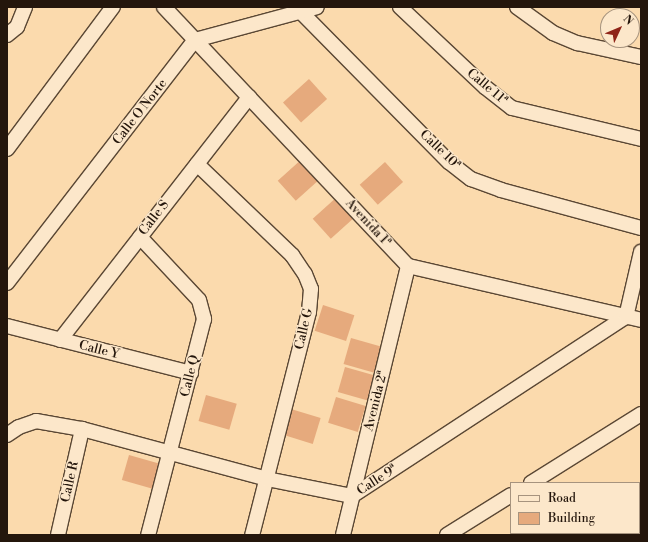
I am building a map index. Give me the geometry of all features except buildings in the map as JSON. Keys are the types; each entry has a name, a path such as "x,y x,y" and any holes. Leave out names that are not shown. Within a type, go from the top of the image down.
{"street":[{"path":"7,35 17,27 25,7"},
{"path":"7,149 113,7"},
{"name":"Avenida 1ª","path":"164,7 408,266"},
{"path":"195,40 317,7"},
{"name":"Calle 11ª","path":"400,7 498,99 512,108 641,139"},
{"path":"517,7 553,33 565,38 641,57"},
{"name":"Calle 10ª","path":"301,12 449,162 471,178 502,190 641,228"},
{"name":"Calle O Norte","path":"7,283 195,40"},
{"name":"Calle S","path":"60,340 249,97"},
{"name":"Calle G","path":"197,164 292,254 311,289 309,312 252,535"},
{"name":"Calle Q","path":"140,237 199,300 204,319 148,535"},
{"path":"626,317 641,252"},
{"path":"408,266 641,320"},
{"name":"Avenida 2ª","path":"343,535 408,266"},
{"name":"Calle 9ª","path":"7,436 19,427 36,421 82,429 267,479 352,496 626,317"},
{"name":"Calle Y","path":"7,326 191,373"},
{"path":"532,482 641,414"},
{"name":"Calle R","path":"58,535 82,429"},
{"path":"447,535 510,496"}]}
